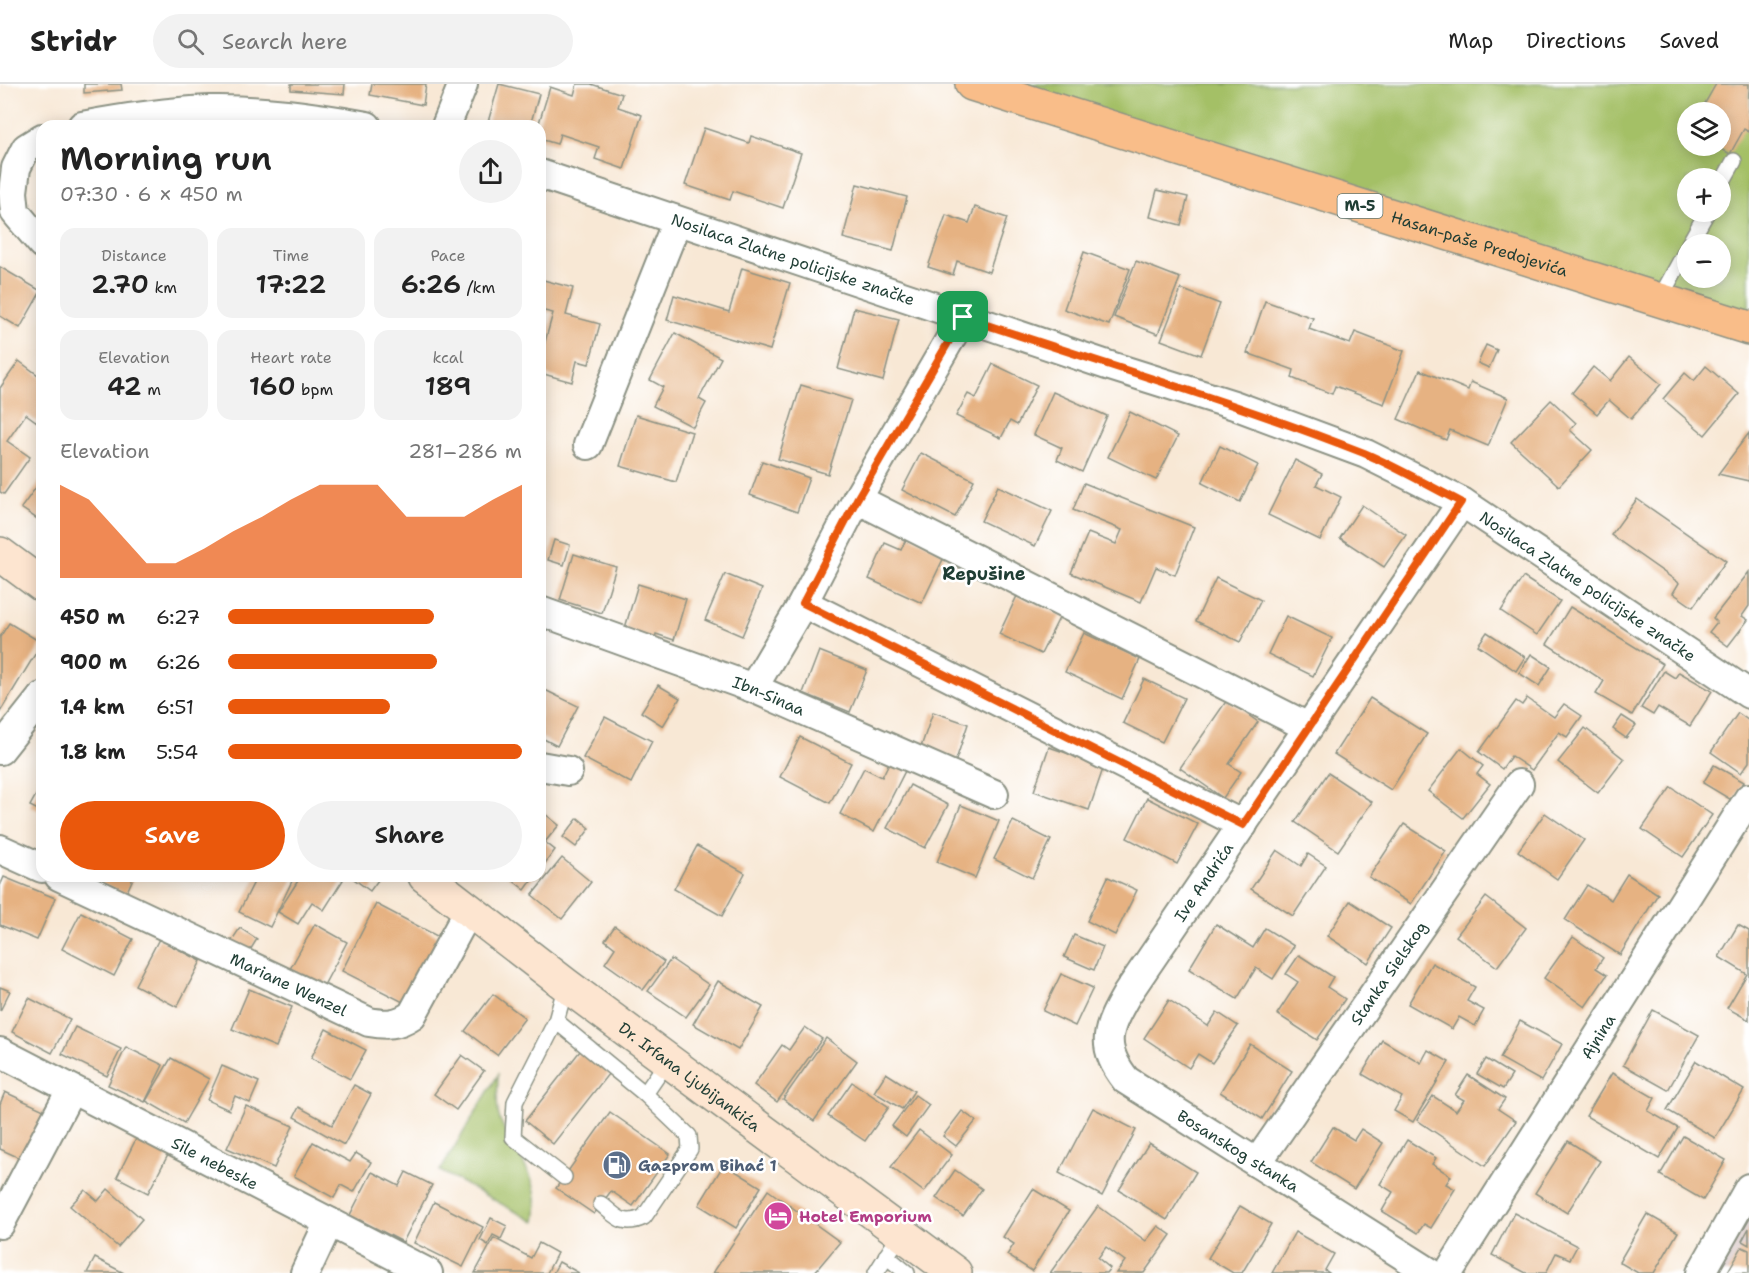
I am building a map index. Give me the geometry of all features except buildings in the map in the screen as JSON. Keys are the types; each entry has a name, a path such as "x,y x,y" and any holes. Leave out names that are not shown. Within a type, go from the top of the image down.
{"main road":[{"name":"Hasan-paše Predojevića","path":"972,84 1749,328"},
{"path":"0,554 36,581"},
{"name":"Dr. Irfana Ljubijankića","path":"433,882 566,985 669,1059 894,1244 955,1273"}],"street":[{"path":"448,120 463,84"},
{"path":"113,120 211,110 277,113 325,120"},
{"path":"36,142 26,148 16,168 13,192 15,212 36,237"},
{"name":"Nosilaca Zlatne policijske značke","path":"546,176 1107,365 1234,405 1366,454 1461,502 1749,694"},
{"path":"588,444 677,221"},
{"path":"753,688 803,603 857,499 963,317"},
{"path":"857,499 1308,728"},
{"name":"Ive Andrića","path":"1127,994 1461,502"},
{"path":"803,603 1243,825"},
{"name":"Ibn-Sinaa","path":"546,613 753,688 994,794"},
{"path":"0,750 36,705"},
{"name":"Stanka Sielskog","path":"1257,1163 1519,784"},
{"name":"Ajnina","path":"1448,1273 1749,798"},
{"path":"0,849 36,865"},
{"name":"Mariane Wenzel","path":"71,882 369,1022 388,1025 402,1022 412,1015 469,910"},
{"name":"Bosanskog stanka","path":"1127,994 1113,1018 1108,1041 1113,1063 1126,1080 1431,1273"},
{"name":"Sile nebeske","path":"0,1052 428,1273"},
{"path":"0,1224 71,1090"},
{"path":"1701,1273 1749,1188"},
{"path":"305,1273 329,1222"}],"lane":[{"path":"1730,168 1734,161"},
{"path":"1659,300 1677,266"},
{"path":"564,1176 513,1137 515,1102 556,1021 566,985"},
{"path":"556,1021 645,1094 689,1136 690,1149 644,1217 633,1222 622,1221 601,1204"},
{"path":"645,1094 669,1059"},
{"path":"876,1273 894,1244"},
{"path":"894,1244 907,1273"}],"shaded area":[{"path":"1749,1188 1749,1273 1701,1273"}],"green space":[{"path":"972,84 1749,84 1749,328"},
{"path":"498,1075 499,1117 532,1181 536,1206 535,1222 440,1171"}],"place":[{"name":"Gazprom Bihać 1","path":"617,1165"},
{"name":"Hotel Emporium","path":"778,1216"}],"district":[{"name":"Repušine","path":"984,574"}],"route":[{"path":"963,317 1234,405 1366,454 1461,502 1243,825 803,603 857,499 963,317"}]}
